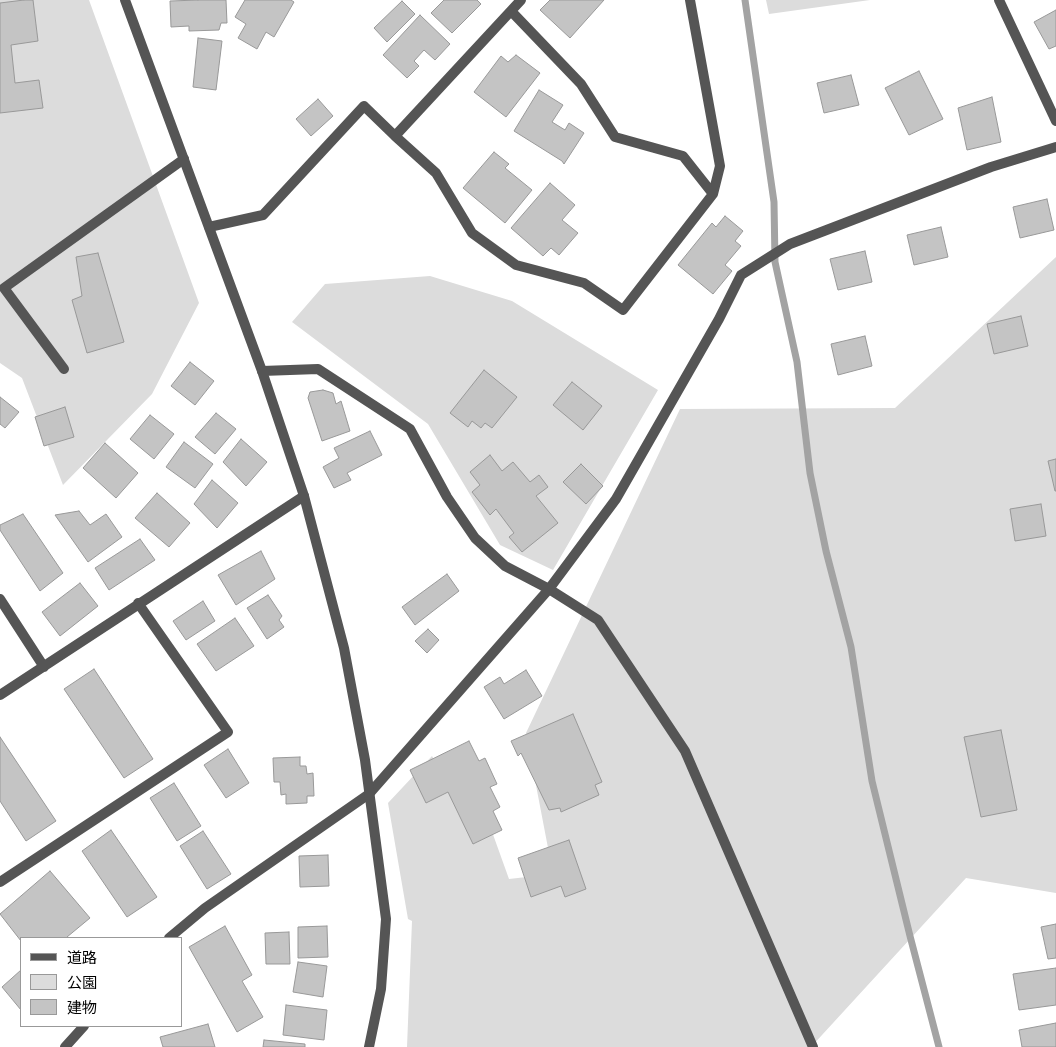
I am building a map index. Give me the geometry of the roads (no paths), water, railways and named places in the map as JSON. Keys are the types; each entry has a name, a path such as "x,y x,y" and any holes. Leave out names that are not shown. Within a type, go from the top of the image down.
{"street":[{"path":"124,0 262,371 304,496 344,648 369,794 386,919 381,990 369,1047"},
{"path":"395,136 521,0"},
{"path":"210,227 263,215 364,106 436,173 472,232 516,265 584,283 623,310 713,194 720,166 690,0"},
{"path":"999,0 1056,121"},
{"path":"510,11 581,84 615,137 683,156 713,194"},
{"path":"170,937 205,908 369,794 549,589 616,499 719,319 741,275 790,244 991,168 1056,147"},
{"path":"64,369 4,288 184,159"},
{"path":"262,371 318,369 410,429 448,497 475,538 505,566 549,589 598,620 685,751 813,1047"},
{"path":"0,695 304,496"},
{"path":"0,599 44,667"},
{"path":"0,882 228,732 138,604"},
{"path":"65,1047 83,1027"}],"waterway":[{"path":"745,0 774,202 775,262 797,362 810,473 826,551 851,647 872,781 939,1047"}]}
